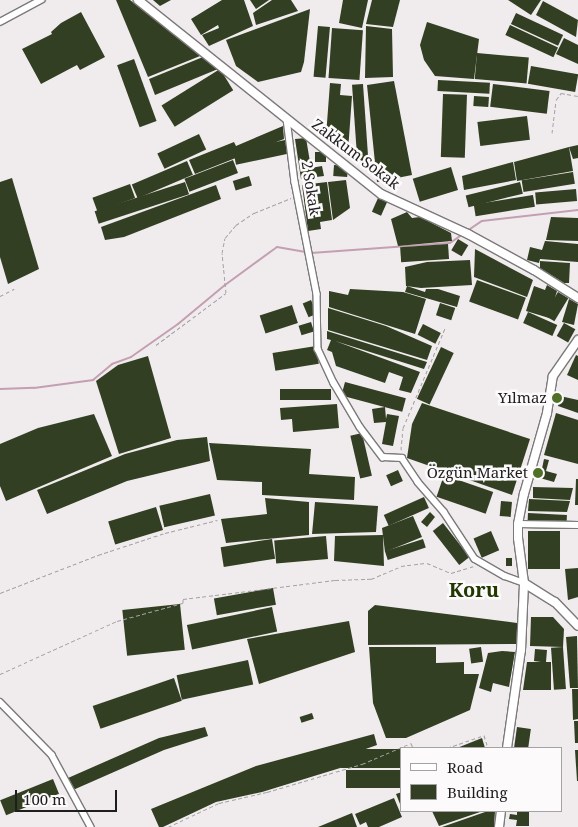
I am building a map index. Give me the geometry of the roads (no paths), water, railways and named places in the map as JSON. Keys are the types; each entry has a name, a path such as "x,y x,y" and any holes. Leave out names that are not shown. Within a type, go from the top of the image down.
{"street":[{"path":"0,22 41,0"},
{"name":"Zakkum Sokak","path":"138,0 381,194 468,234 534,270 578,298"},
{"name":"2 Sokak","path":"286,119 298,196 317,294 318,349 347,405 384,457 402,458 418,482 444,512 475,560 524,583"},
{"path":"507,747 521,650 524,583 518,524 524,494 547,413 553,376 578,340"},
{"path":"518,524 578,525"},
{"path":"524,583 555,602 578,626"},
{"path":"0,702 52,755 91,827"},
{"path":"499,827 500,812"}],"waterway":[{"path":"467,231 482,221 578,210"},
{"path":"311,253 450,243 463,234"},
{"path":"0,389 34,388 93,380 112,364 131,357 178,324 225,285 277,247 306,252"}],"place":[{"name":"Yılmaz","path":"557,398"},
{"name":"Özgün Market","path":"538,473"}],"district":[{"name":"Koru","path":"474,589"}]}
